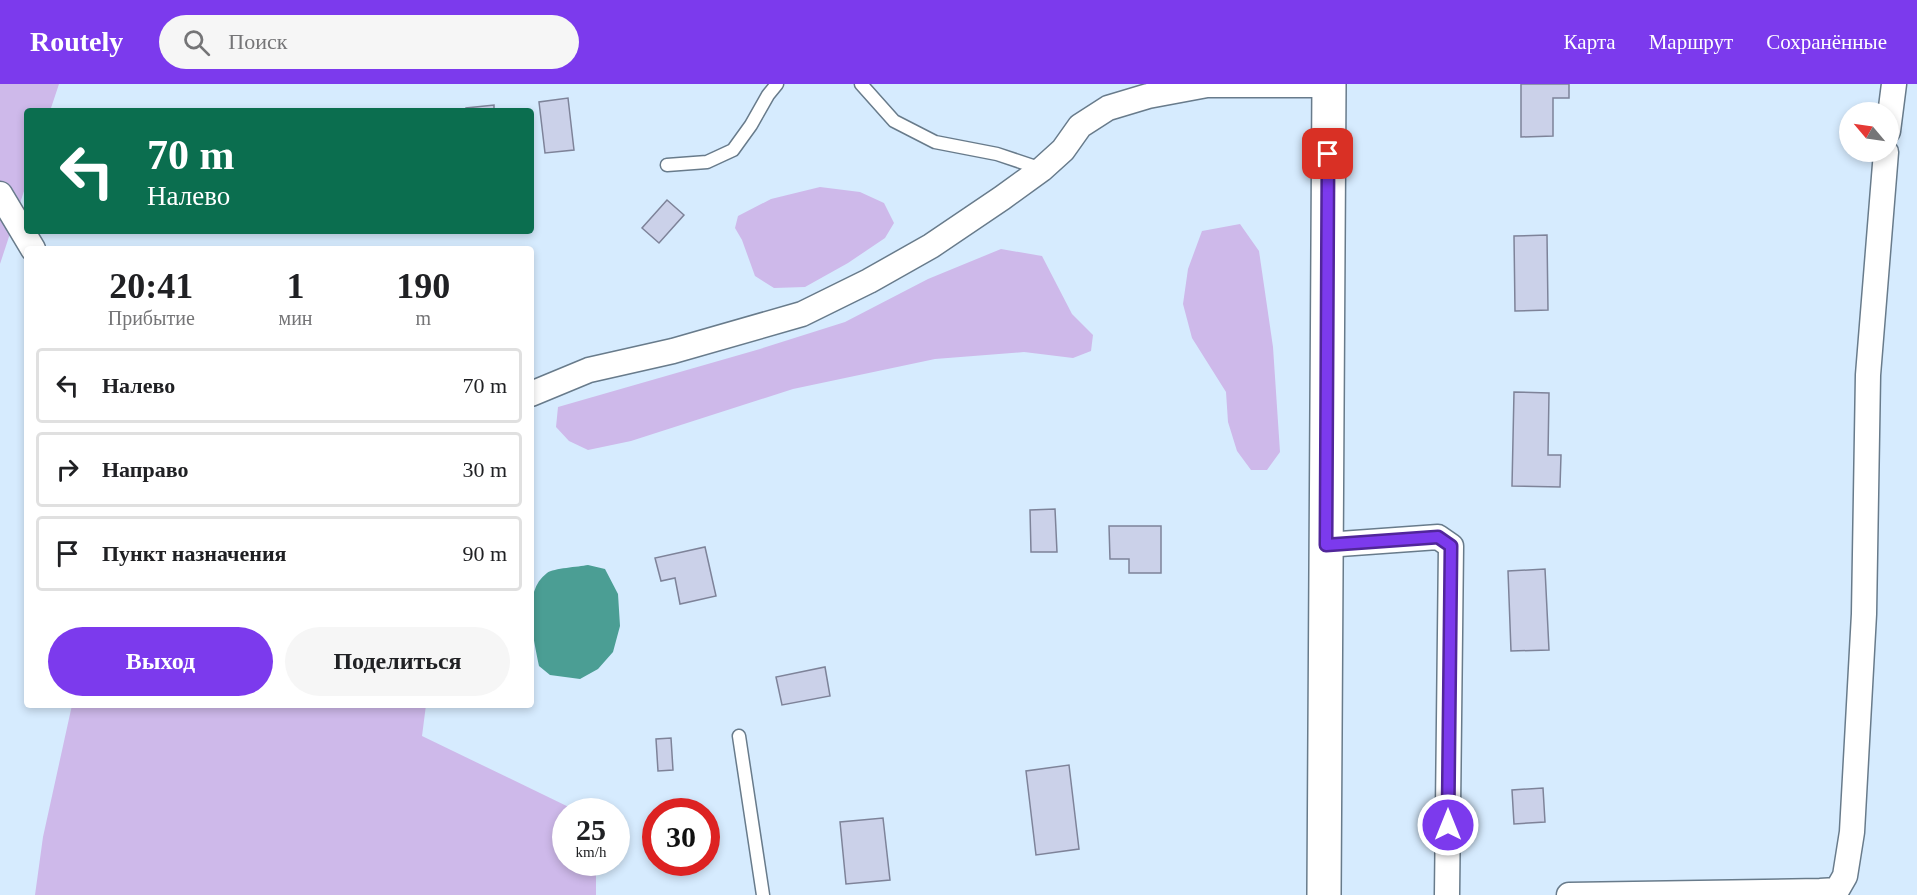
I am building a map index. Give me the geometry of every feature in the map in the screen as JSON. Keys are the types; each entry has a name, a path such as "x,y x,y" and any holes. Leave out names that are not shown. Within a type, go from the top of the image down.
{"main road":[{"path":"1324,895 1329,84"}],"street":[{"path":"534,393 589,370 673,351 802,314 869,281 931,246 1042,169 1063,150 1080,126 1108,108 1148,96 1207,85 1329,84"},
{"path":"1892,102 1894,84"},
{"path":"1569,895 1837,890 1845,876 1852,832 1864,614 1868,375 1885,162"},
{"path":"0,194 24,234"},
{"path":"1326,545 1438,537 1451,546 1447,895"}],"lane":[{"path":"667,165 708,162 733,150 777,84"},
{"path":"861,84 894,121 935,142 997,154 1042,169"},
{"path":"739,736 764,895"}],"shaded area":[{"path":"0,84 59,84 51,108 24,108 24,191 0,264"},
{"path":"820,187 860,192 884,203 894,223 885,238 848,263 805,287 774,288 755,276 742,240 735,228 738,216 771,199"},
{"path":"1240,224 1259,251 1273,347 1280,452 1267,470 1251,470 1237,451 1228,422 1226,392 1192,338 1183,304 1188,269 1202,231"},
{"path":"1001,249 1042,256 1072,314 1093,335 1091,351 1073,358 1024,352 935,359 793,389 631,441 588,450 569,441 556,427 558,407 845,322 928,279"},
{"path":"588,565 605,569 618,594 620,626 613,652 598,669 580,679 550,675 539,666 534,643 534,592 539,581 547,573"},
{"path":"71,708 426,708 422,736 552,799 552,876 596,876 596,895 35,895 43,837"}],"building":[{"path":"1521,84 1569,84 1569,98 1553,98 1553,136 1521,137"},
{"path":"568,98 574,150 545,153 539,102"},
{"path":"494,105 494,108 466,108"},
{"path":"667,200 684,215 659,243 642,228"},
{"path":"1547,235 1548,310 1515,311 1514,236"},
{"path":"1514,392 1549,393 1548,455 1561,455 1560,487 1512,486"},
{"path":"1055,509 1057,552 1031,552 1030,510"},
{"path":"1109,526 1161,526 1161,573 1129,573 1129,559 1110,559"},
{"path":"705,547 716,596 680,604 675,578 661,581 655,558"},
{"path":"1545,569 1549,650 1511,651 1508,571"},
{"path":"825,667 830,696 782,705 776,677"},
{"path":"671,738 673,770 658,771 656,739"},
{"path":"1069,765 1079,849 1036,855 1026,771"},
{"path":"1543,788 1545,822 1514,824 1512,790"},
{"path":"883,818 890,880 846,884 840,822"}],"route":[{"path":"1328,154 1326,545 1438,537 1451,546 1448,825"}]}
